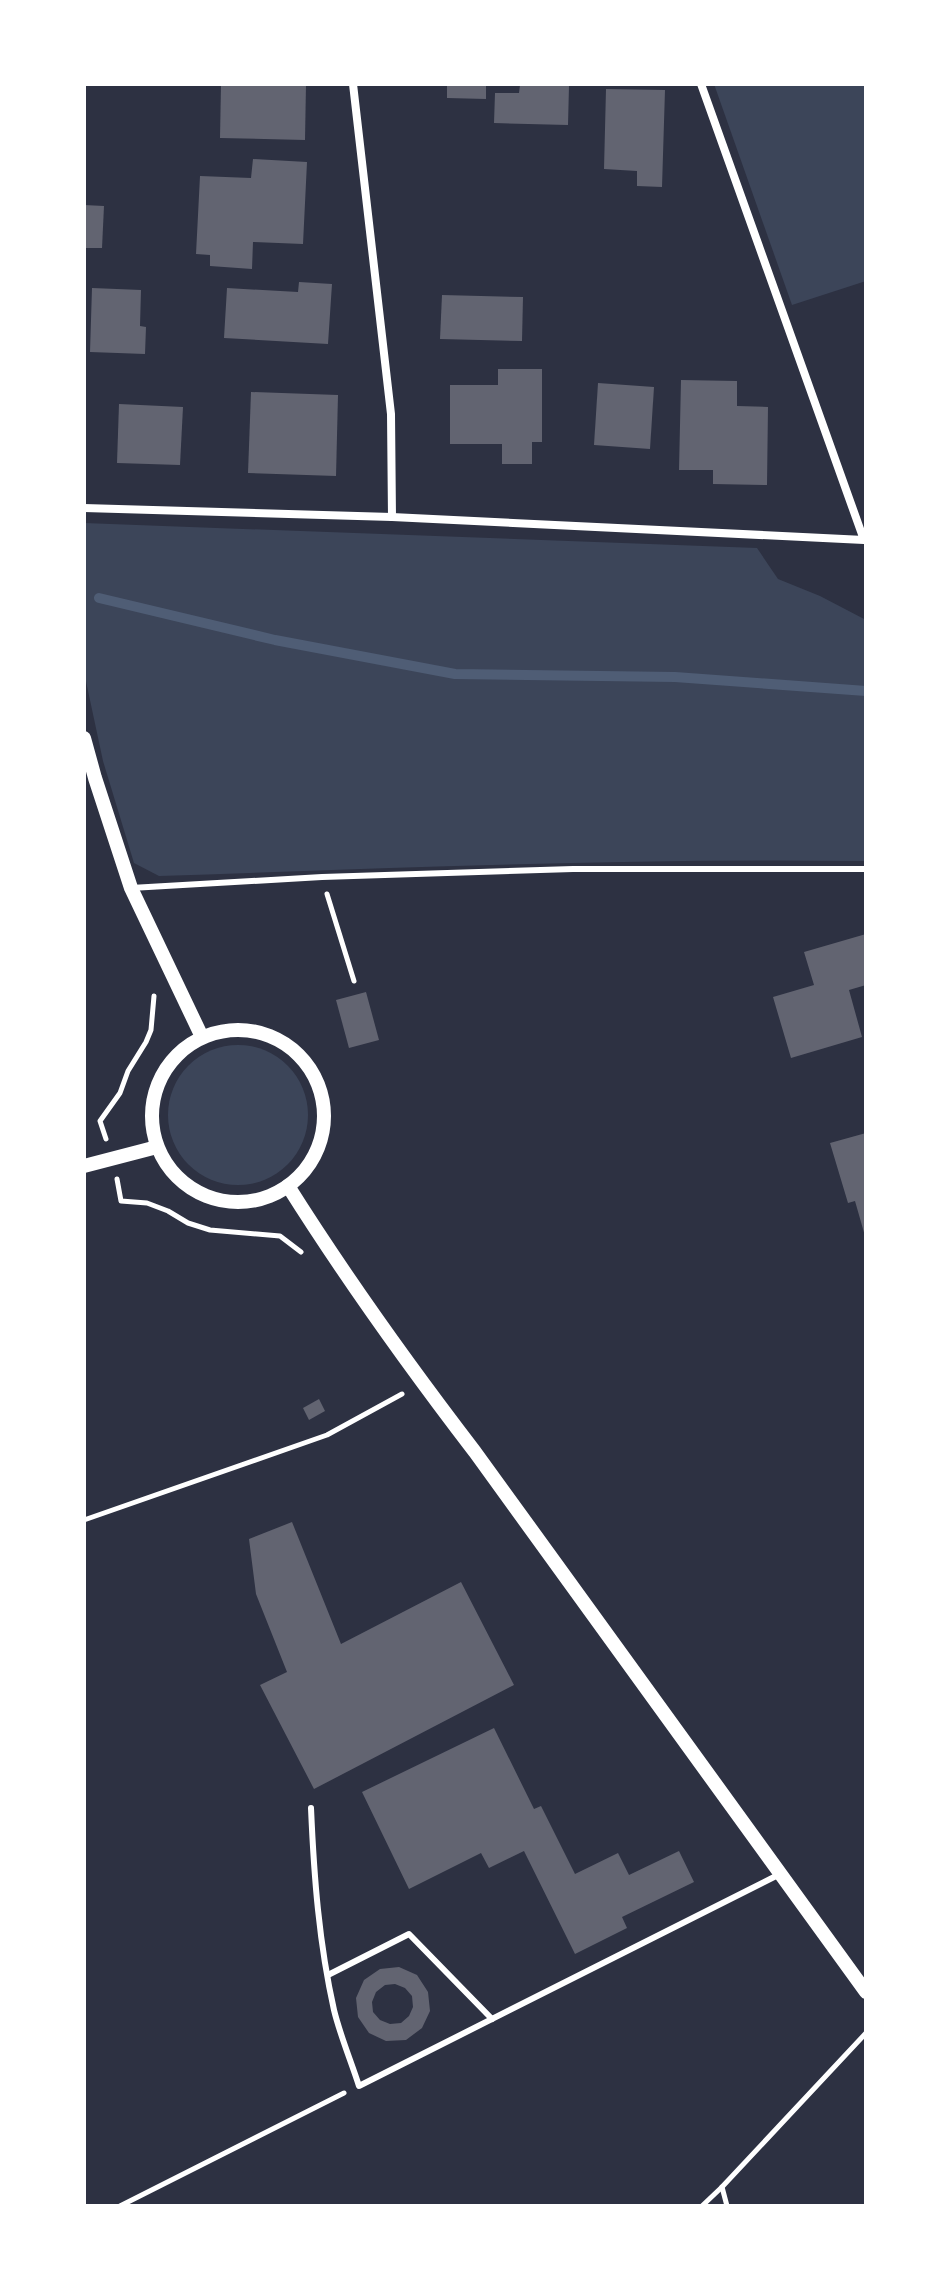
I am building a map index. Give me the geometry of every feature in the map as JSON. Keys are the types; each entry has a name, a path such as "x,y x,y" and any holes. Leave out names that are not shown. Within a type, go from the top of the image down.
{"street":[{"path":"353,84 391,414 392,517"},
{"path":"84,508 392,517 864,540 701,84"},
{"path":"84,738 131,888 202,1037"},
{"path":"228,1031 255,1032 272,1037 301,1058 319,1089 323,1125 312,1159 288,1186 271,1195 252,1200 213,1198 179,1179 157,1147 152,1129 155,1092 172,1059 202,1037 228,1031"},
{"path":"84,1166 157,1147"},
{"path":"288,1186 422,1384 475,1452 866,1992"}],"lane":[{"path":"131,888 322,877 573,869 866,869"},
{"path":"311,1808 320,1940 335,2013 359,2086 780,1874"},
{"path":"328,1975 409,1934 492,2019"}],"path":[{"path":"322,877 354,981"},
{"path":"100,1121 120,1093 128,1071 151,1030 163,958"},
{"path":"121,1201 147,1203 210,1230 280,1236 310,1263"},
{"path":"84,1520 327,1435 422,1384"},
{"path":"702,2206 866,2033"},
{"path":"120,2206 359,2086"},
{"path":"722,2187 727,2206"}],"shaded area":[{"path":"714,84 866,84 866,281 792,305"},
{"path":"84,523 757,548 778,579 866,620 866,861 601,862 159,876 134,863 103,761 84,672"},
{"path":"238,1045 265,1050 288,1065 303,1088 308,1115 303,1142 288,1165 265,1180 238,1185 211,1180 188,1165 173,1142 168,1115 173,1088 188,1065 211,1050"}],"building":[{"path":"221,84 306,84 305,140 220,138"},
{"path":"447,84 486,84 486,99 447,98"},
{"path":"520,85 569,86 568,125 494,123 495,93 519,93"},
{"path":"606,89 665,90 662,187 637,186 637,171 604,169"},
{"path":"253,159 307,162 303,244 253,242 252,269 210,266 210,255 196,254 200,176 251,178"},
{"path":"84,205 104,206 102,248 84,248"},
{"path":"299,282 332,284 328,344 224,338 227,288 298,292"},
{"path":"92,288 141,290 140,326 146,327 145,354 90,352"},
{"path":"442,295 523,297 522,341 440,339"},
{"path":"498,369 542,369 542,442 532,442 532,464 502,464 502,444 450,444 450,385 498,385"},
{"path":"681,380 737,381 737,406 768,407 767,485 713,484 713,470 679,470"},
{"path":"598,383 654,387 650,449 594,445"},
{"path":"251,392 338,395 336,476 248,473"},
{"path":"119,404 183,407 180,465 117,463"},
{"path":"866,934 866,985 849,990 862,1037 791,1058 773,997 814,985 804,952"},
{"path":"366,992 379,1040 349,1048 336,1000"},
{"path":"866,1133 865,1236 855,1201 848,1203 830,1143"},
{"path":"319,1399 325,1411 309,1420 303,1408"},
{"path":"292,1522 341,1644 461,1582 514,1685 314,1789 260,1685 287,1672 256,1594 249,1539"},
{"path":"494,1728 534,1809 541,1806 575,1874 618,1853 629,1875 679,1851 694,1882 622,1917 627,1928 575,1954 524,1851 489,1868 481,1853 409,1889 362,1792"},
{"path":"399,1967 417,1975 428,1992 430,2011 422,2028 406,2040 386,2041 369,2033 358,2017 356,1998 364,1980 380,1969","holes":["395,1984 405,1988 412,1996 413,2007 409,2016 401,2023 390,2024 380,2020 373,2012 372,2002 376,1992 385,1985"]}],"waterway":[{"path":"99,598 275,640 455,674 675,677 866,691"}]}
